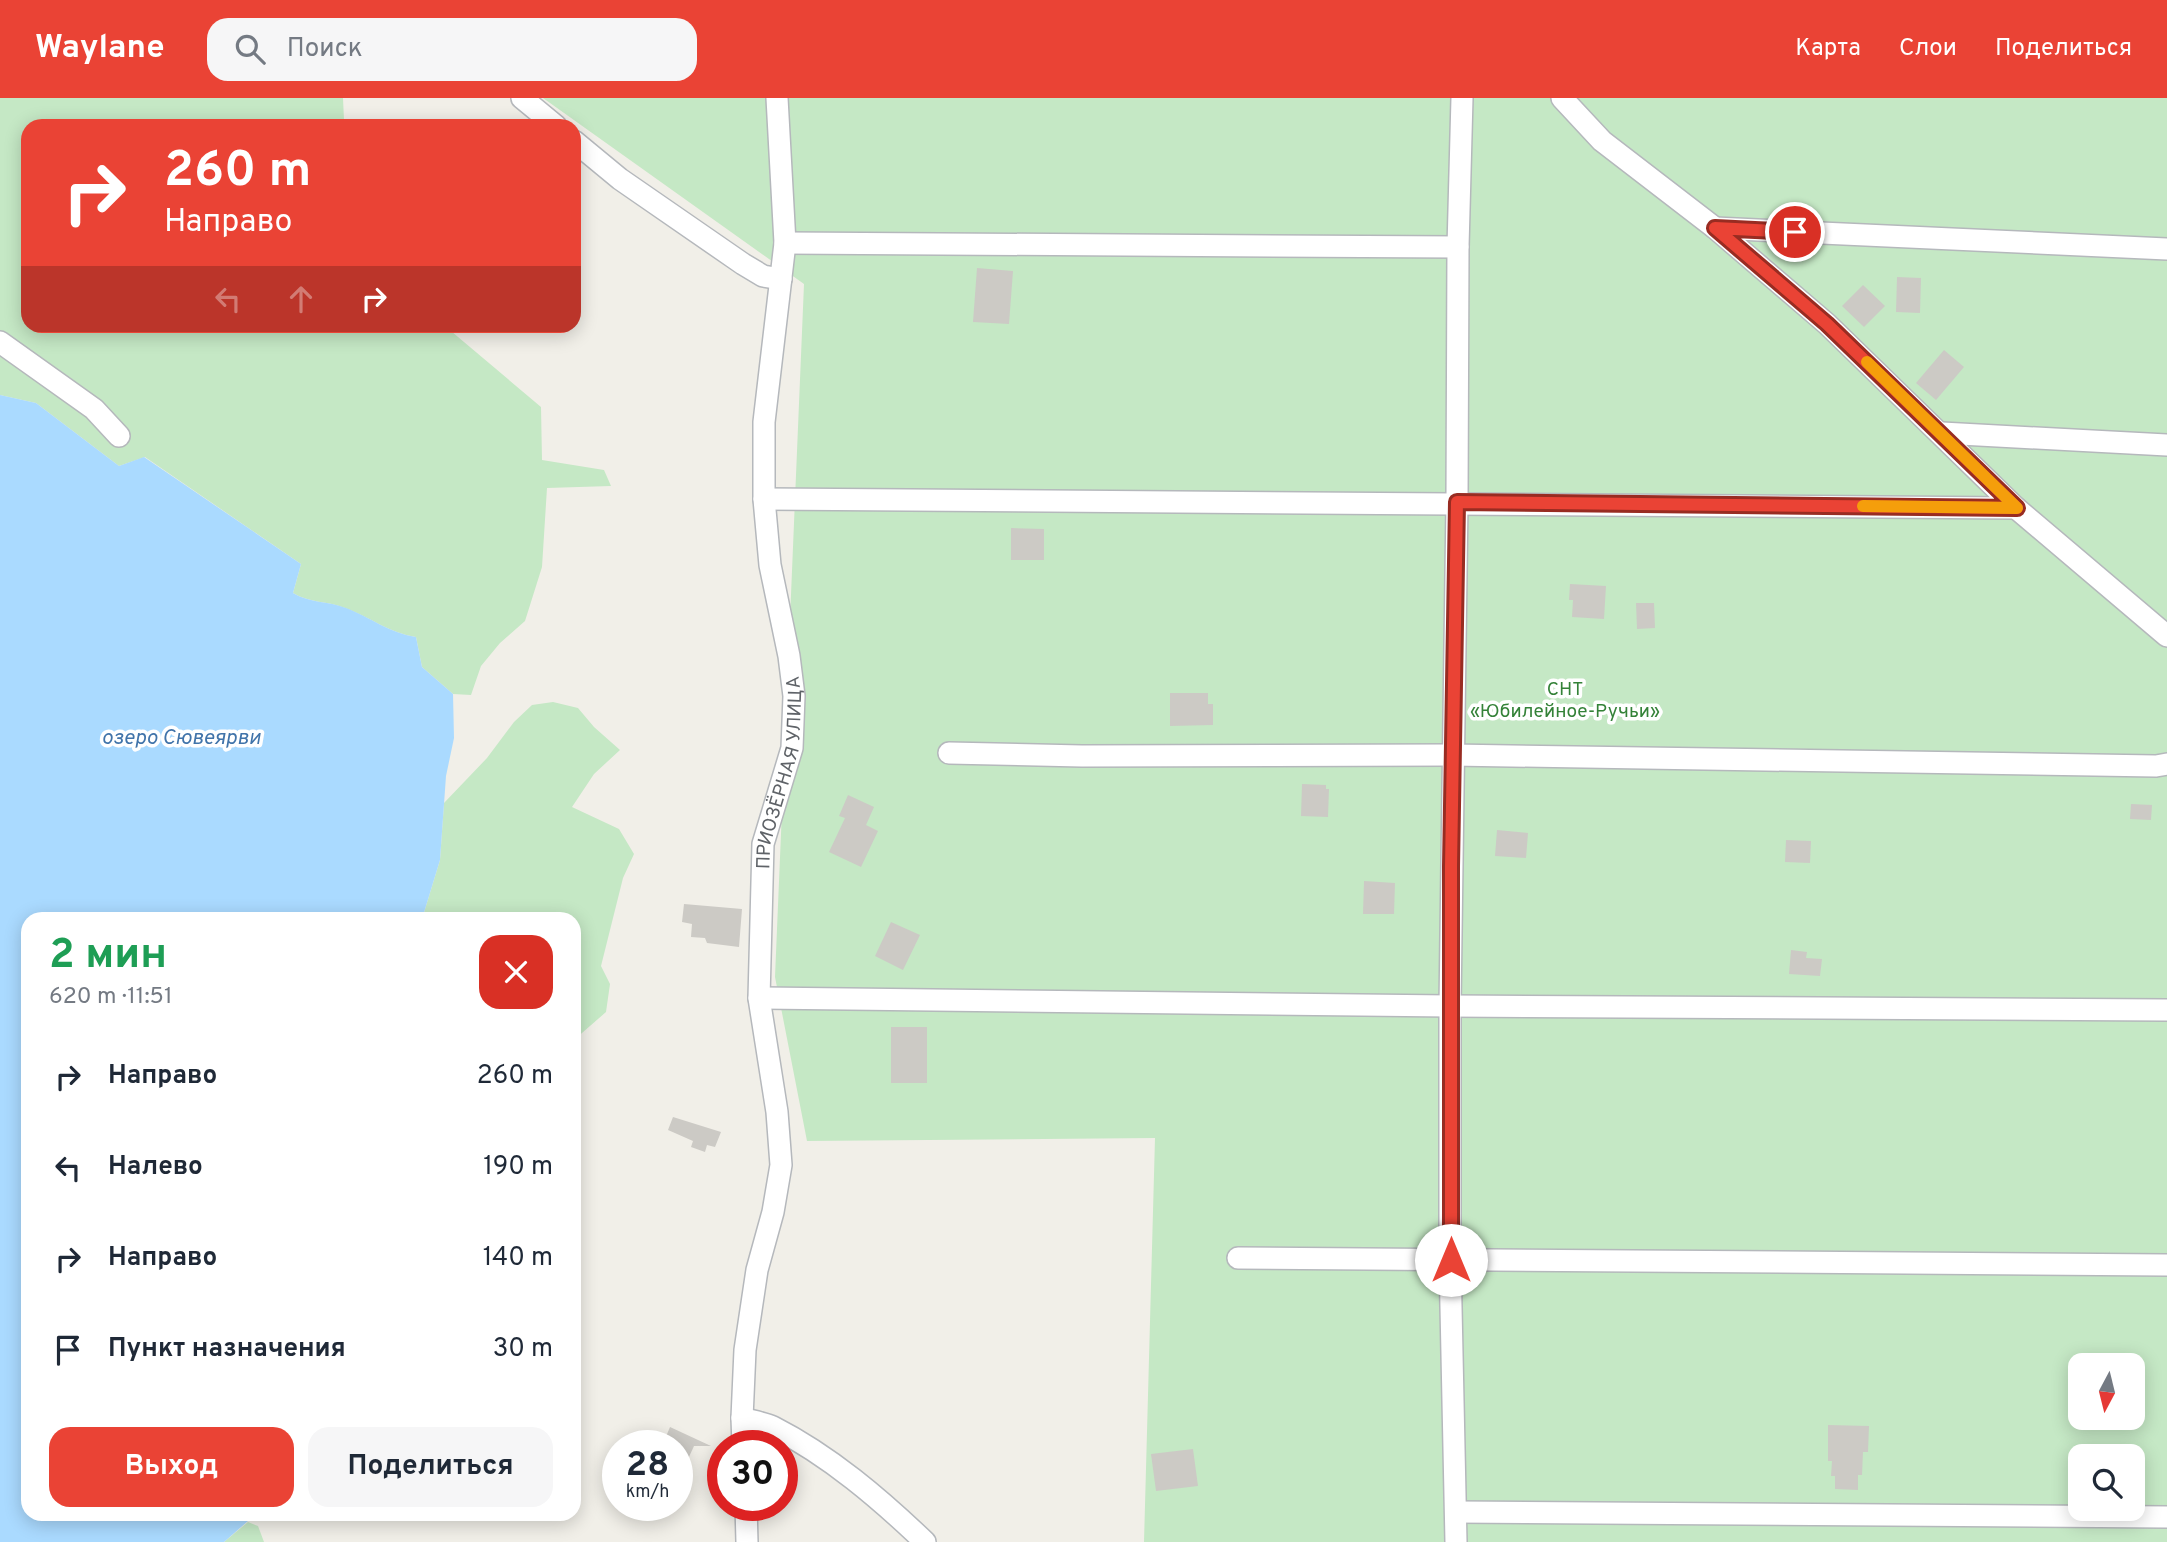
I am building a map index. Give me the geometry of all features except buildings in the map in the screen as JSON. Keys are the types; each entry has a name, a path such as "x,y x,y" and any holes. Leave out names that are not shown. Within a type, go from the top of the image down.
{"street":[{"path":"522,98 548,119"},
{"name":"ПРИОЗЁРНАЯ УЛИЦА","path":"742,1430 745,1350 757,1270 774,1212 780,1164 777,1112 759,998 763,844 792,748 794,696 789,656 770,565 764,499 764,422 785,243 777,98"},
{"path":"1456,1542 1450,1006 1462,98"},
{"path":"1562,98 1602,141 1715,228 1827,324 2017,508 2166,634"},
{"path":"581,147 620,179 743,264 763,276 781,279"},
{"path":"1715,228 2167,249"},
{"path":"785,243 1458,247"},
{"path":"0,342 93,409 119,436"},
{"path":"1942,433 2167,445"},
{"path":"764,499 2017,508"},
{"path":"949,753 1083,756 1452,755 2156,766 2167,764"},
{"path":"759,998 1450,1006 2167,1010"},
{"path":"1238,1258 2167,1265"},
{"path":"742,1418 771,1426 807,1448 879,1498 925,1542"},
{"path":"1456,1512 2167,1517"},
{"path":"746,1521 747,1542"}],"green space":[{"path":"0,98 343,98 344,119 21,119 21,333 453,333 541,407 542,460 604,470 611,486 547,488 542,567 525,621 500,643 481,666 471,695 453,694 422,667 416,637 397,632 345,608 305,599 293,593 301,564 145,457 119,466 36,403 0,395"},
{"name":"СНТ «Юбилейное-Ручьи»","path":"543,98 2167,98 2167,1542 1144,1542 1155,1138 807,1141 775,977 804,284 581,125 581,119 572,119"},
{"path":"553,702 578,708 594,727 620,750 594,774 572,807 619,829 634,854 623,878 601,966 610,984 606,1012 581,1034 581,912 424,912 440,860 444,803 532,705"},
{"path":"248,1522 258,1526 264,1542 224,1542"}],"water":[{"name":"озеро Сювеярви","path":"0,395 36,403 119,466 144,457 301,564 293,593 306,599 346,608 388,628 416,637 422,667 453,694 454,738 446,776 440,860 424,912 21,912 21,1521 248,1521 224,1542 0,1542"}],"slow traffic":[{"path":"1863,506 2017,508 1867,362"}],"route":[{"path":"1451,1260 1451,867 1457,502 2017,508 1827,324 1715,228 1795,232"}]}
